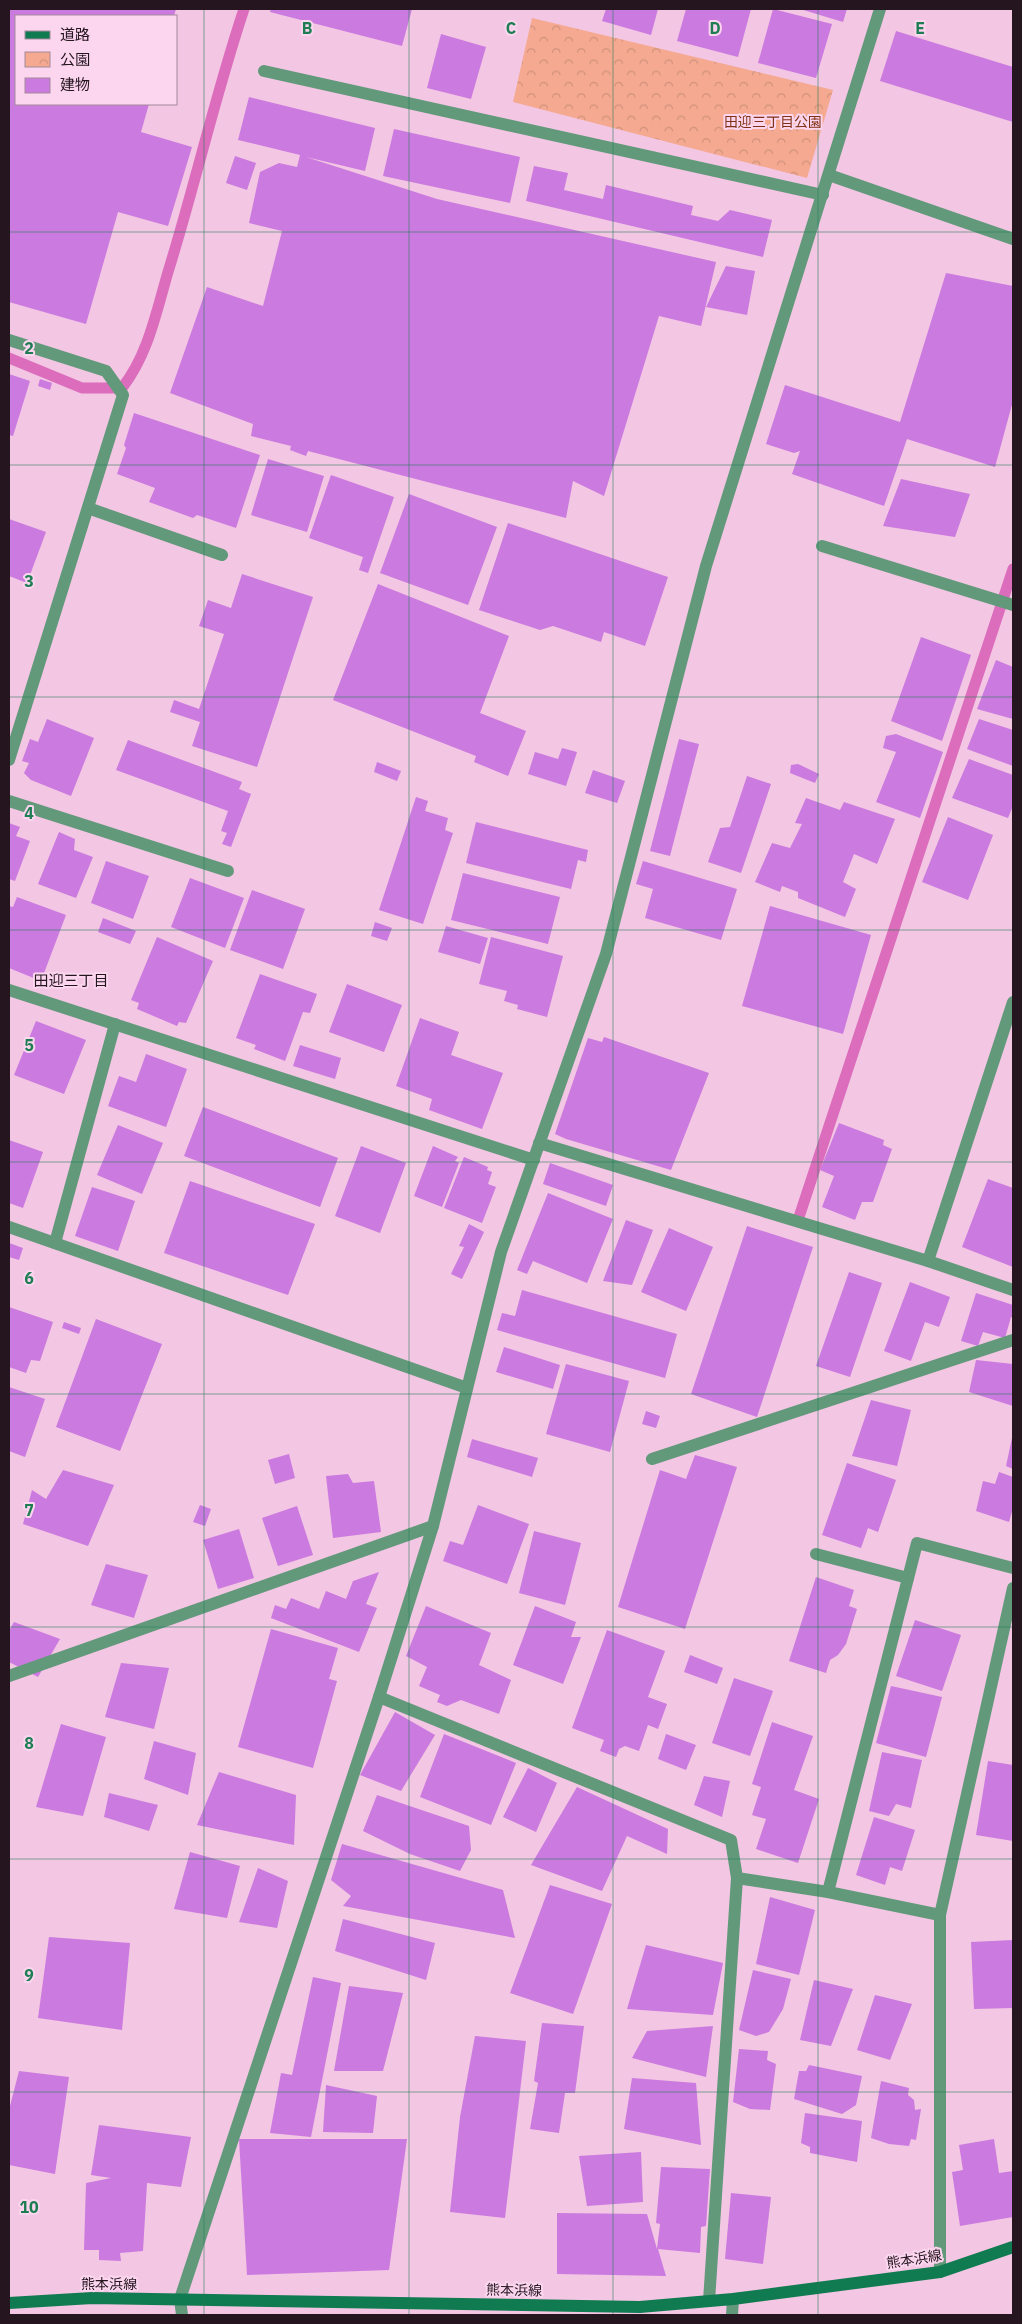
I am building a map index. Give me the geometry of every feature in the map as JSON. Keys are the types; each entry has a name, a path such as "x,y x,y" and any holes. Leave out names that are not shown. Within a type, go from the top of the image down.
{"main road":[{"name":"熊本浜線","path":"9,2303 92,2298 640,2307 733,2298 940,2272 1013,2247"}],"street":[{"path":"182,2315 180,2299 379,1697 433,1526 501,1252 606,954 706,566 880,9"},
{"path":"264,71 823,195"},
{"path":"829,175 1013,240"},
{"path":"9,340 106,370 123,395 9,760"},
{"path":"88,508 222,555"},
{"path":"822,546 1013,605"},
{"path":"9,801 228,871"},
{"path":"9,990 534,1160"},
{"path":"928,1261 1013,1002"},
{"path":"55,1243 115,1024"},
{"path":"539,1144 928,1261 1013,1290"},
{"path":"9,1227 467,1388"},
{"path":"652,1459 1013,1340"},
{"path":"9,1676 433,1526"},
{"path":"828,1892 917,1543 1013,1568"},
{"path":"816,1554 908,1578"},
{"path":"940,2272 940,1915 1013,1588"},
{"path":"379,1697 731,1840 737,1878 709,2300"},
{"path":"737,1878 828,1892 940,1915"},
{"path":"732,2315 733,2298"}],"green space":[{"name":"田迎三丁目公園","path":"532,18 833,90 807,178 513,102"}],"building":[{"path":"9,9 176,9 174,15 15,15 15,105 149,105 141,132 192,147 168,226 118,212 86,324 9,302"},
{"path":"271,9 412,9 402,46 270,12"},
{"path":"606,9 658,9 651,35 602,21"},
{"path":"686,9 751,9 738,57 677,41"},
{"path":"773,9 832,24 816,78 758,63"},
{"path":"800,9 847,9 843,22"},
{"path":"896,31 1013,67 1013,122 880,81"},
{"path":"441,34 486,47 471,99 427,88"},
{"path":"249,97 375,128 365,171 306,157 437,199 716,262 701,326 659,316 604,496 573,481 566,518 308,451 306,456 290,450 291,446 251,436 253,424 170,393 207,287 263,306 282,231 249,223 260,172 279,163 297,167 300,155 238,140"},
{"path":"394,129 520,157 510,203 383,176"},
{"path":"235,156 256,163 247,190 226,183"},
{"path":"534,166 568,173 564,190 603,199 606,185 693,206 691,215 718,221 730,210 772,220 763,257 526,201"},
{"path":"726,266 755,271 747,315 706,307"},
{"path":"946,273 1013,286 1013,401 995,467 907,439 884,506 792,474 800,451 794,453 766,444 785,385 900,422"},
{"path":"9,374 30,381 13,436 9,435"},
{"path":"40,379 52,383 50,390 38,386"},
{"path":"134,413 260,455 236,528 197,515 193,518 149,502 155,488 117,474 126,448 124,445"},
{"path":"268,459 324,476 307,532 251,515"},
{"path":"331,475 394,497 368,573 359,570 363,557 309,538"},
{"path":"901,479 970,494 955,537 883,526"},
{"path":"409,494 497,527 468,605 380,573"},
{"path":"9,519 46,532 27,583 9,576"},
{"path":"508,523 668,577 645,646 604,632 601,642 553,626 540,630 479,610"},
{"path":"242,574 313,597 257,767 192,746 200,722 170,712 174,700 199,709 224,634 199,626 208,600 231,608"},
{"path":"378,584 509,636 480,713 526,731 508,776 474,762 476,756 333,700"},
{"path":"921,637 971,655 942,741 891,721"},
{"path":"996,660 1013,667 1013,719 977,709"},
{"path":"47,719 94,738 71,796 31,780 24,773 29,763 22,761 30,739 38,742"},
{"path":"979,719 1013,730 1013,766 967,749"},
{"path":"896,734 943,752 920,818 876,802 896,752 883,748 886,736"},
{"path":"679,739 699,744 670,856 650,851"},
{"path":"128,740 242,782 239,789 251,794 231,847 222,844 227,833 221,831 228,811 116,770"},
{"path":"562,748 577,752 566,786 528,774 535,752 558,759"},
{"path":"969,759 1013,775 1013,806 1008,818 952,798"},
{"path":"377,762 401,771 397,781 374,772"},
{"path":"798,764 819,774 815,783 790,773 791,765"},
{"path":"593,770 625,781 617,803 585,793"},
{"path":"747,776 771,784 741,873 708,862 720,828 730,827"},
{"path":"416,797 428,801 425,811 448,818 445,830 453,833 423,924 379,910"},
{"path":"806,798 840,810 844,802 895,819 877,864 854,854 843,882 856,889 845,917 798,898 798,892 782,886 780,892 755,882 772,843 790,848 802,824 795,823"},
{"path":"948,817 993,835 968,900 922,882"},
{"path":"476,822 588,850 586,862 578,860 571,889 466,863"},
{"path":"9,823 20,827 16,836 30,841 15,881 9,879"},
{"path":"59,832 75,839 74,850 93,857 76,898 38,884"},
{"path":"106,861 149,876 133,919 91,903"},
{"path":"643,861 737,889 721,940 645,918 653,889 636,884"},
{"path":"463,873 560,897 548,944 451,920"},
{"path":"190,878 244,898 225,948 171,927"},
{"path":"252,890 305,909 283,969 230,950"},
{"path":"17,897 66,915 41,981 9,968 9,906 13,907"},
{"path":"770,906 871,935 843,1034 742,1006"},
{"path":"103,918 136,931 130,944 98,932"},
{"path":"375,922 392,928 387,941 371,936"},
{"path":"446,926 488,938 480,964 438,952"},
{"path":"157,937 213,961 186,1023 179,1022 177,1026 137,1009 139,1003 131,1000"},
{"path":"491,937 563,956 547,1017 517,1009 518,1005 504,1001 507,991 479,984"},
{"path":"260,974 317,994 310,1013 303,1012 285,1061 254,1049 256,1045 236,1038"},
{"path":"347,984 402,1005 384,1052 329,1032"},
{"path":"420,1018 459,1032 451,1055 503,1073 482,1129 429,1110 432,1099 396,1086"},
{"path":"36,1021 86,1040 64,1094 14,1075"},
{"path":"604,1037 709,1073 671,1170 566,1139 555,1134 588,1038 602,1042"},
{"path":"300,1045 341,1058 335,1079 293,1066"},
{"path":"146,1054 187,1069 166,1127 108,1106 119,1076 136,1082"},
{"path":"203,1107 338,1158 320,1207 184,1156"},
{"path":"839,1123 884,1140 883,1145 892,1149 873,1202 862,1202 855,1220 822,1207 834,1176 820,1170"},
{"path":"118,1125 163,1143 142,1194 97,1175"},
{"path":"9,1140 43,1152 23,1208 9,1203"},
{"path":"361,1146 406,1163 380,1233 335,1216"},
{"path":"433,1146 458,1157 455,1161 459,1163 442,1207 414,1196"},
{"path":"464,1157 488,1167 487,1170 492,1172 488,1184 496,1187 482,1223 444,1208"},
{"path":"550,1163 613,1185 606,1206 543,1184"},
{"path":"988,1179 1013,1188 1013,1267 962,1247"},
{"path":"190,1181 315,1224 288,1295 164,1253"},
{"path":"92,1187 135,1201 118,1251 75,1236"},
{"path":"548,1193 613,1219 587,1283 533,1261 527,1274 517,1270"},
{"path":"626,1220 653,1230 632,1285 603,1281"},
{"path":"469,1224 484,1232 462,1279 451,1274 464,1247 459,1246"},
{"path":"747,1226 813,1247 757,1417 691,1394"},
{"path":"669,1228 713,1247 686,1311 641,1292"},
{"path":"9,1243 23,1248 19,1260 9,1257"},
{"path":"849,1272 882,1283 850,1377 816,1366"},
{"path":"910,1282 950,1297 939,1327 925,1322 911,1361 884,1351"},
{"path":"522,1290 677,1334 665,1378 497,1330 502,1313 515,1316"},
{"path":"976,1293 1013,1305 1013,1318 1011,1317 1005,1338 983,1332 978,1346 961,1341"},
{"path":"9,1307 53,1322 40,1361 31,1360 26,1373 9,1367"},
{"path":"96,1319 162,1344 120,1451 56,1427"},
{"path":"64,1322 81,1328 79,1334 62,1328"},
{"path":"504,1347 560,1365 553,1389 496,1372"},
{"path":"976,1360 1013,1364 1013,1406 969,1392"},
{"path":"566,1364 629,1381 610,1452 546,1434"},
{"path":"9,1387 45,1399 25,1457 9,1451"},
{"path":"871,1400 911,1410 897,1466 852,1456"},
{"path":"646,1411 660,1416 656,1428 642,1424"},
{"path":"1013,1438 1013,1469 1006,1466"},
{"path":"472,1439 538,1458 532,1477 467,1457"},
{"path":"289,1454 295,1478 275,1484 268,1460"},
{"path":"695,1455 737,1467 685,1629 618,1607 660,1470 686,1479"},
{"path":"847,1463 896,1480 878,1532 868,1528 861,1548 822,1535"},
{"path":"63,1470 114,1485 88,1546 23,1524 32,1490 46,1499"},
{"path":"999,1472 1013,1477 1013,1508 1009,1522 976,1511 983,1481 995,1484"},
{"path":"348,1474 353,1483 374,1481 381,1532 333,1538 326,1476"},
{"path":"200,1505 211,1509 205,1526 193,1522"},
{"path":"478,1505 529,1524 507,1584 443,1561 450,1541 463,1545"},
{"path":"297,1506 313,1555 278,1566 262,1518"},
{"path":"239,1529 254,1578 218,1589 203,1540"},
{"path":"534,1531 581,1543 565,1605 519,1593"},
{"path":"106,1564 148,1575 134,1618 91,1605"},
{"path":"379,1572 366,1604 377,1608 359,1652 271,1618 275,1605 286,1609 291,1598 319,1609 326,1591 346,1599 353,1581"},
{"path":"816,1577 854,1590 849,1606 857,1609 846,1644 838,1655 830,1660 826,1673 789,1661"},
{"path":"426,1606 491,1633 479,1665 511,1680 499,1714 461,1700 447,1706 437,1702 440,1695 419,1686 427,1667 406,1656"},
{"path":"535,1606 576,1622 571,1637 581,1637 563,1684 513,1665"},
{"path":"915,1620 961,1635 942,1691 896,1676"},
{"path":"14,1622 60,1639 38,1677 9,1662 9,1631"},
{"path":"271,1629 338,1648 329,1679 337,1681 313,1768 238,1747"},
{"path":"607,1630 665,1651 648,1697 667,1704 658,1729 648,1725 639,1751 625,1746 619,1749 616,1757 600,1751 604,1740 572,1728"},
{"path":"690,1655 723,1668 717,1684 684,1672"},
{"path":"121,1663 169,1668 154,1729 105,1717"},
{"path":"734,1678 773,1691 750,1756 712,1743"},
{"path":"891,1686 942,1697 926,1757 876,1743"},
{"path":"395,1712 435,1735 401,1791 360,1775"},
{"path":"772,1722 813,1736 794,1790 819,1799 798,1863 756,1849 766,1819 752,1815 761,1787 752,1784"},
{"path":"61,1724 106,1737 83,1816 36,1807"},
{"path":"444,1734 516,1763 491,1825 420,1797"},
{"path":"666,1734 696,1745 686,1770 658,1759"},
{"path":"154,1741 196,1753 188,1795 144,1779"},
{"path":"882,1752 922,1760 911,1808 896,1804 889,1816 869,1811"},
{"path":"988,1761 1013,1765 1013,1841 976,1835"},
{"path":"528,1768 557,1783 536,1832 503,1817"},
{"path":"219,1772 296,1795 294,1845 197,1825"},
{"path":"704,1776 730,1781 722,1817 694,1805"},
{"path":"577,1787 668,1829 667,1854 627,1836 602,1891 531,1865"},
{"path":"109,1793 158,1805 149,1831 104,1817"},
{"path":"377,1795 469,1826 471,1850 460,1871 410,1854 363,1831"},
{"path":"874,1817 915,1830 902,1871 890,1867 885,1885 856,1875"},
{"path":"342,1844 503,1890 515,1938 343,1906 351,1896 331,1880"},
{"path":"190,1852 240,1866 227,1918 174,1909"},
{"path":"258,1868 288,1881 277,1928 239,1922"},
{"path":"550,1885 612,1904 573,2014 510,1993"},
{"path":"770,1897 815,1910 799,1975 756,1964"},
{"path":"343,1919 435,1943 426,1980 335,1951"},
{"path":"49,1937 130,1943 122,2030 38,2018"},
{"path":"1013,1940 1013,2008 974,2009 971,1942"},
{"path":"646,1945 723,1963 713,2015 627,2009"},
{"path":"753,1970 791,1979 783,2009 769,2032 756,2036 739,2030"},
{"path":"313,1977 341,1983 311,2137 270,2133 281,2073 292,2075"},
{"path":"814,1980 853,1989 831,2046 800,2040"},
{"path":"349,1986 403,1993 383,2071 334,2071"},
{"path":"875,1995 912,2004 890,2060 857,2050"},
{"path":"542,2023 584,2026 575,2093 565,2093 559,2133 530,2129 538,2083 534,2081"},
{"path":"713,2026 706,2077 632,2058 647,2031"},
{"path":"475,2036 526,2041 505,2218 450,2212 460,2117"},
{"path":"739,2049 768,2051 767,2060 776,2064 770,2110 750,2109 733,2102"},
{"path":"809,2065 862,2076 856,2105 842,2114 794,2099 799,2071 806,2071"},
{"path":"19,2071 69,2077 55,2174 9,2165 9,2110"},
{"path":"632,2078 696,2083 701,2145 624,2129"},
{"path":"881,2081 909,2088 908,2095 914,2100 915,2110 921,2109 916,2140 911,2139 909,2146 889,2144 871,2138"},
{"path":"326,2085 377,2096 373,2133 323,2132"},
{"path":"805,2113 862,2121 857,2162 810,2153 810,2147 801,2143"},
{"path":"99,2125 191,2137 181,2187 147,2183 143,2251 120,2253 121,2261 99,2260 99,2250 84,2250 86,2183 111,2178 91,2175"},
{"path":"239,2139 407,2139 389,2270 247,2275"},
{"path":"994,2139 999,2173 1013,2171 1013,2217 960,2226 952,2172 963,2170 959,2145"},
{"path":"641,2152 643,2202 587,2206 579,2156"},
{"path":"661,2167 710,2169 706,2226 701,2227 700,2253 658,2249 666,2276 557,2274 557,2213 647,2214 657,2249 660,2224 656,2223"},
{"path":"731,2193 771,2197 763,2264 725,2259"}],"waterway":[{"path":"9,358 82,388 122,388 131,375 145,348 155,318 244,9"},
{"path":"799,1217 1013,569"}],"district":[{"name":"田迎三丁目","path":"71,981"}]}
